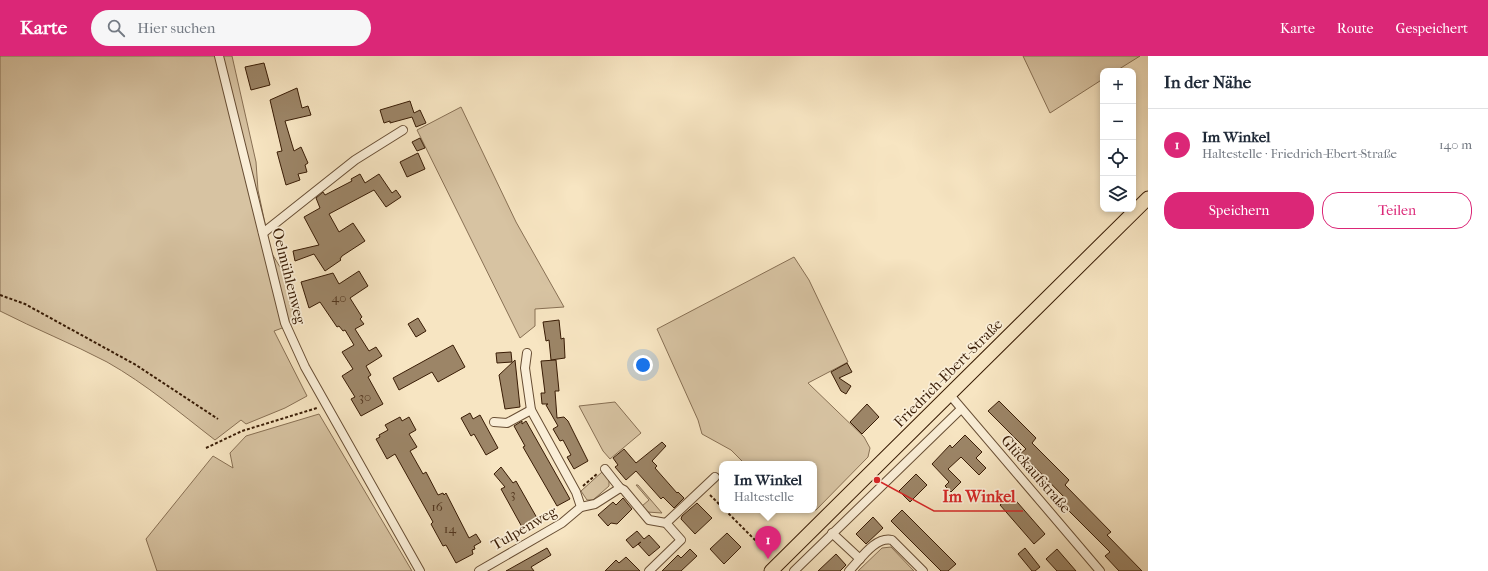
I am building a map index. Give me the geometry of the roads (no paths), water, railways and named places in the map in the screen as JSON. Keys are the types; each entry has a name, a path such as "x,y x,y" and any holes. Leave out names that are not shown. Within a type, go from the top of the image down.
{"main road":[{"name":"Friedrich-Ebert-Straße","path":"771,571 1148,198"}],"street":[{"name":"Oelmühlenweg","path":"219,56 264,233 285,323 305,367 420,571"},
{"path":"264,233 355,160 403,130"},
{"path":"527,353 526,368 531,410 576,492 581,507"},
{"name":"Glückaufstraße","path":"950,395 1100,571"},
{"path":"794,571 961,409"},
{"path":"494,422 507,423 531,410"},
{"path":"606,469 649,520 666,523 681,540 649,571"},
{"path":"666,523 715,477"},
{"name":"Tulpenweg","path":"479,571 562,523 581,507 595,504 622,489"},
{"path":"832,533 860,559"},
{"path":"849,571 879,541 887,539 892,540 923,571"}],"place":[{"name":"Im Winkel","path":"877,480"},
{"name":"Im Winkel","path":"768,559"}]}
